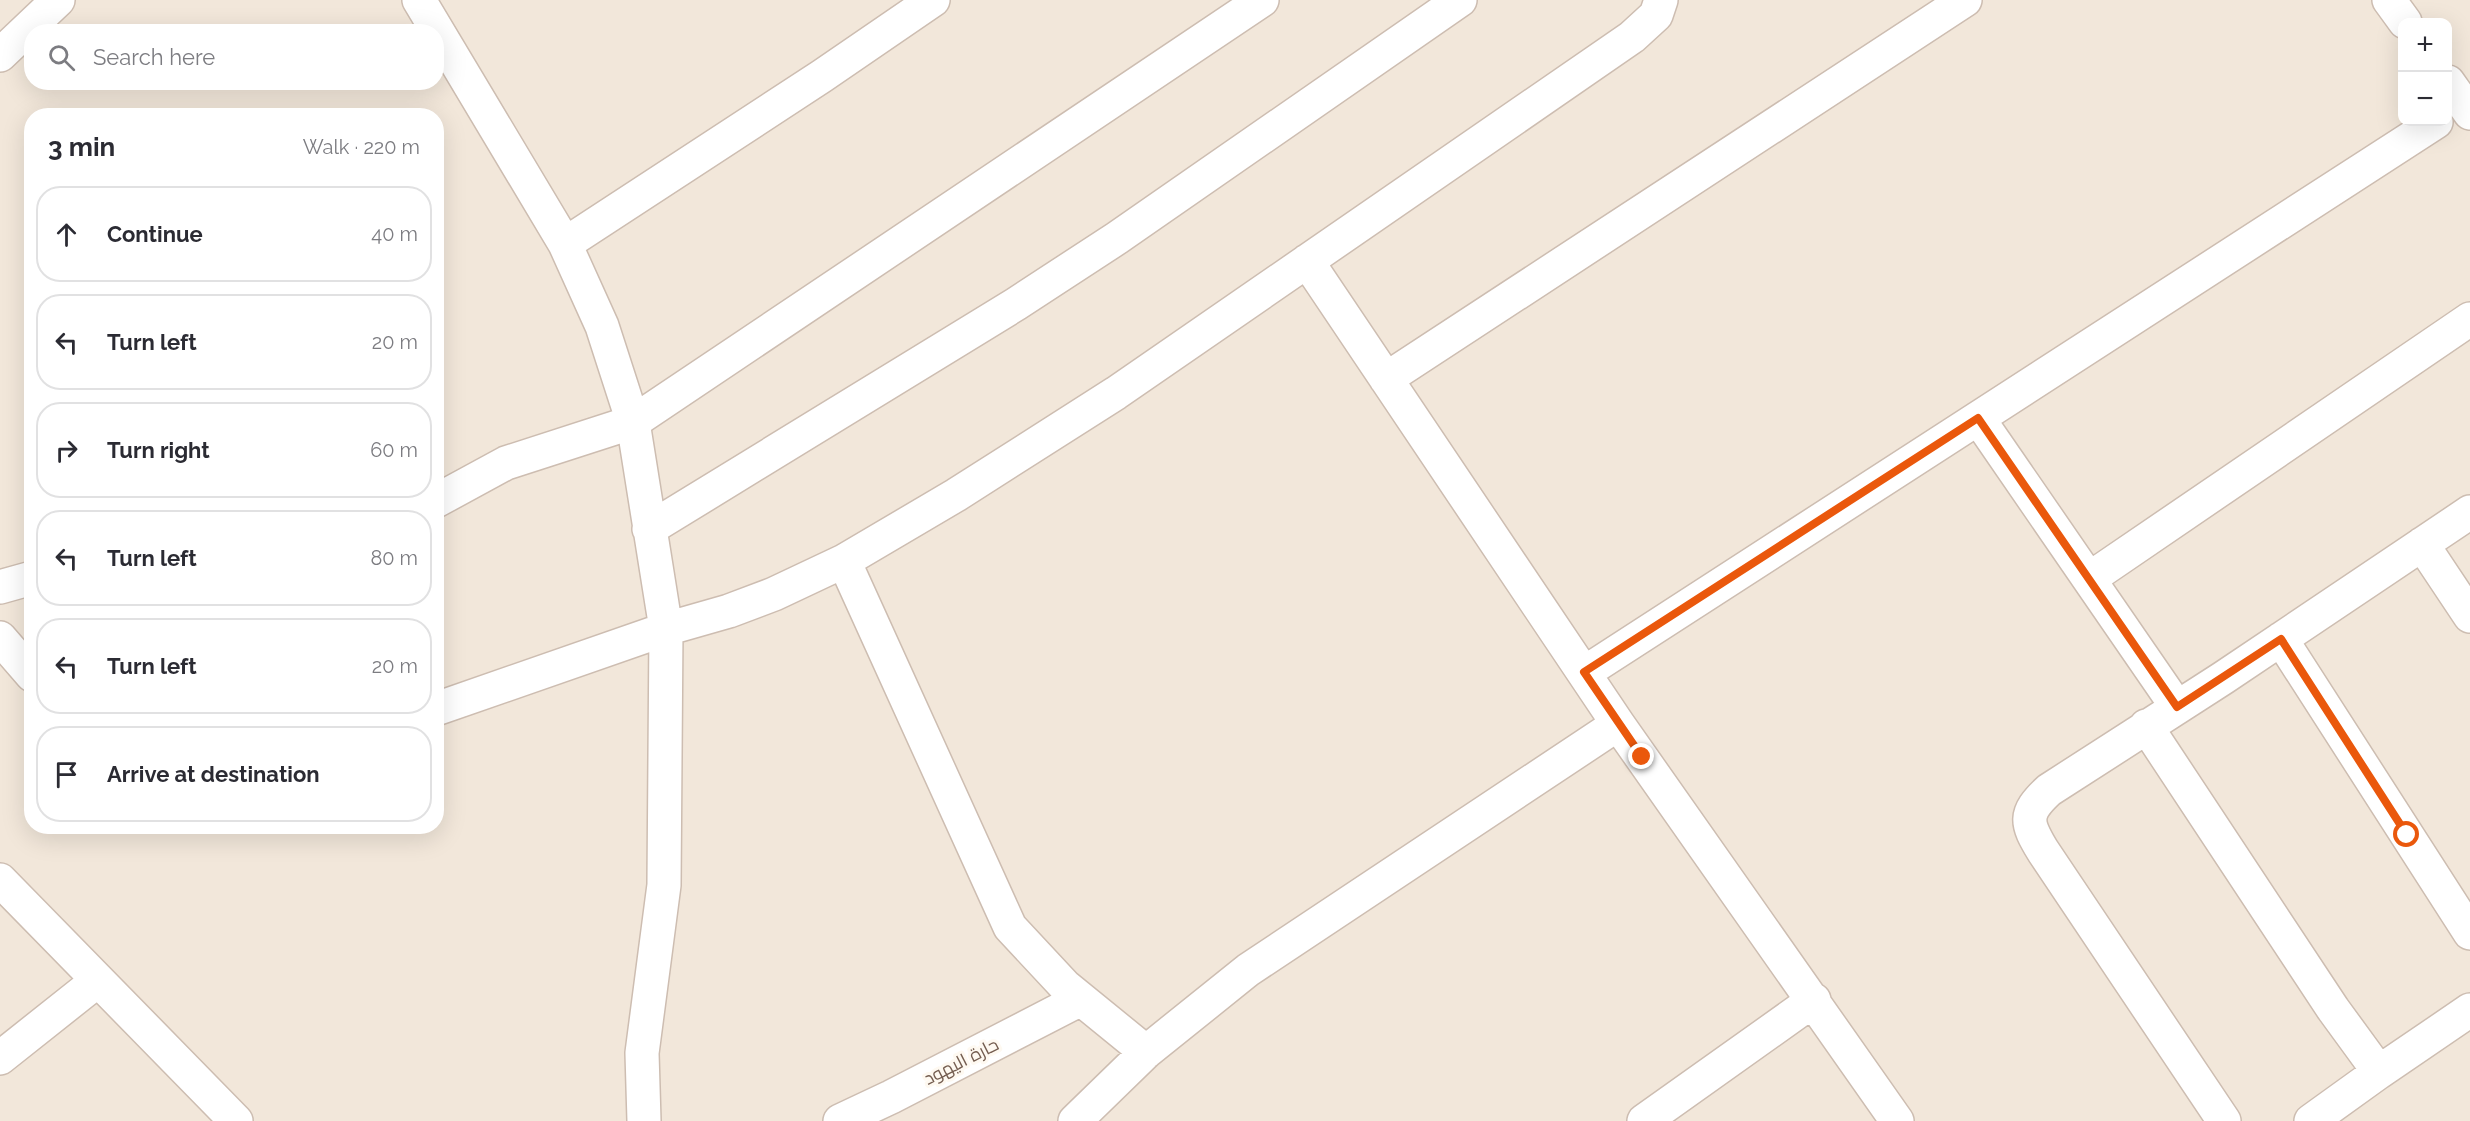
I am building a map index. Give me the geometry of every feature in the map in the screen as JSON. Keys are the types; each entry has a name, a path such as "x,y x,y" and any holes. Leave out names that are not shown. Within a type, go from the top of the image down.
{"street":[{"path":"33,24 58,0"},
{"path":"419,0 433,24"},
{"path":"565,244 822,76 933,0"},
{"path":"444,497 506,463 633,422 1262,0"},
{"path":"649,529 1098,250 1460,0"},
{"path":"444,706 666,629 729,611 774,594 844,561 956,495 1116,393 1632,37 1656,15 1661,0"},
{"path":"1386,379 1965,0"},
{"path":"2389,0 2402,18"},
{"path":"0,55 24,32"},
{"path":"444,42 565,244 602,326 633,422 666,629 664,885 642,1053 644,1121"},
{"path":"1584,672 2430,126"},
{"path":"1307,261 1618,724 1898,1121"},
{"path":"2089,579 2470,319"},
{"path":"1978,418 2177,707"},
{"path":"2224,1121 2043,851 2030,826 2031,811 2049,790 2281,639 2470,512"},
{"path":"2422,544 2470,616"},
{"path":"844,561 1010,927 1035,956 1081,999 1146,1052"},
{"path":"0,587 24,580"},
{"path":"0,638 24,666"},
{"path":"2281,639 2470,933"},
{"path":"1075,1121 1146,1052 1248,970 1618,724"},
{"path":"2146,726 2333,1009 2379,1071"},
{"path":"0,880 96,981 236,1121"},
{"path":"0,1058 96,981"},
{"name":"حارة اليهود","path":"840,1121 1081,999"},
{"path":"1644,1121 1814,1000"},
{"path":"2311,1121 2379,1071 2470,1010"}],"shaded area":[{"path":"0,0 2470,0 2470,1121 0,1121"}],"route":[{"path":"1642,757 1584,672 1978,418 2177,707 2281,639 2407,835"}]}
